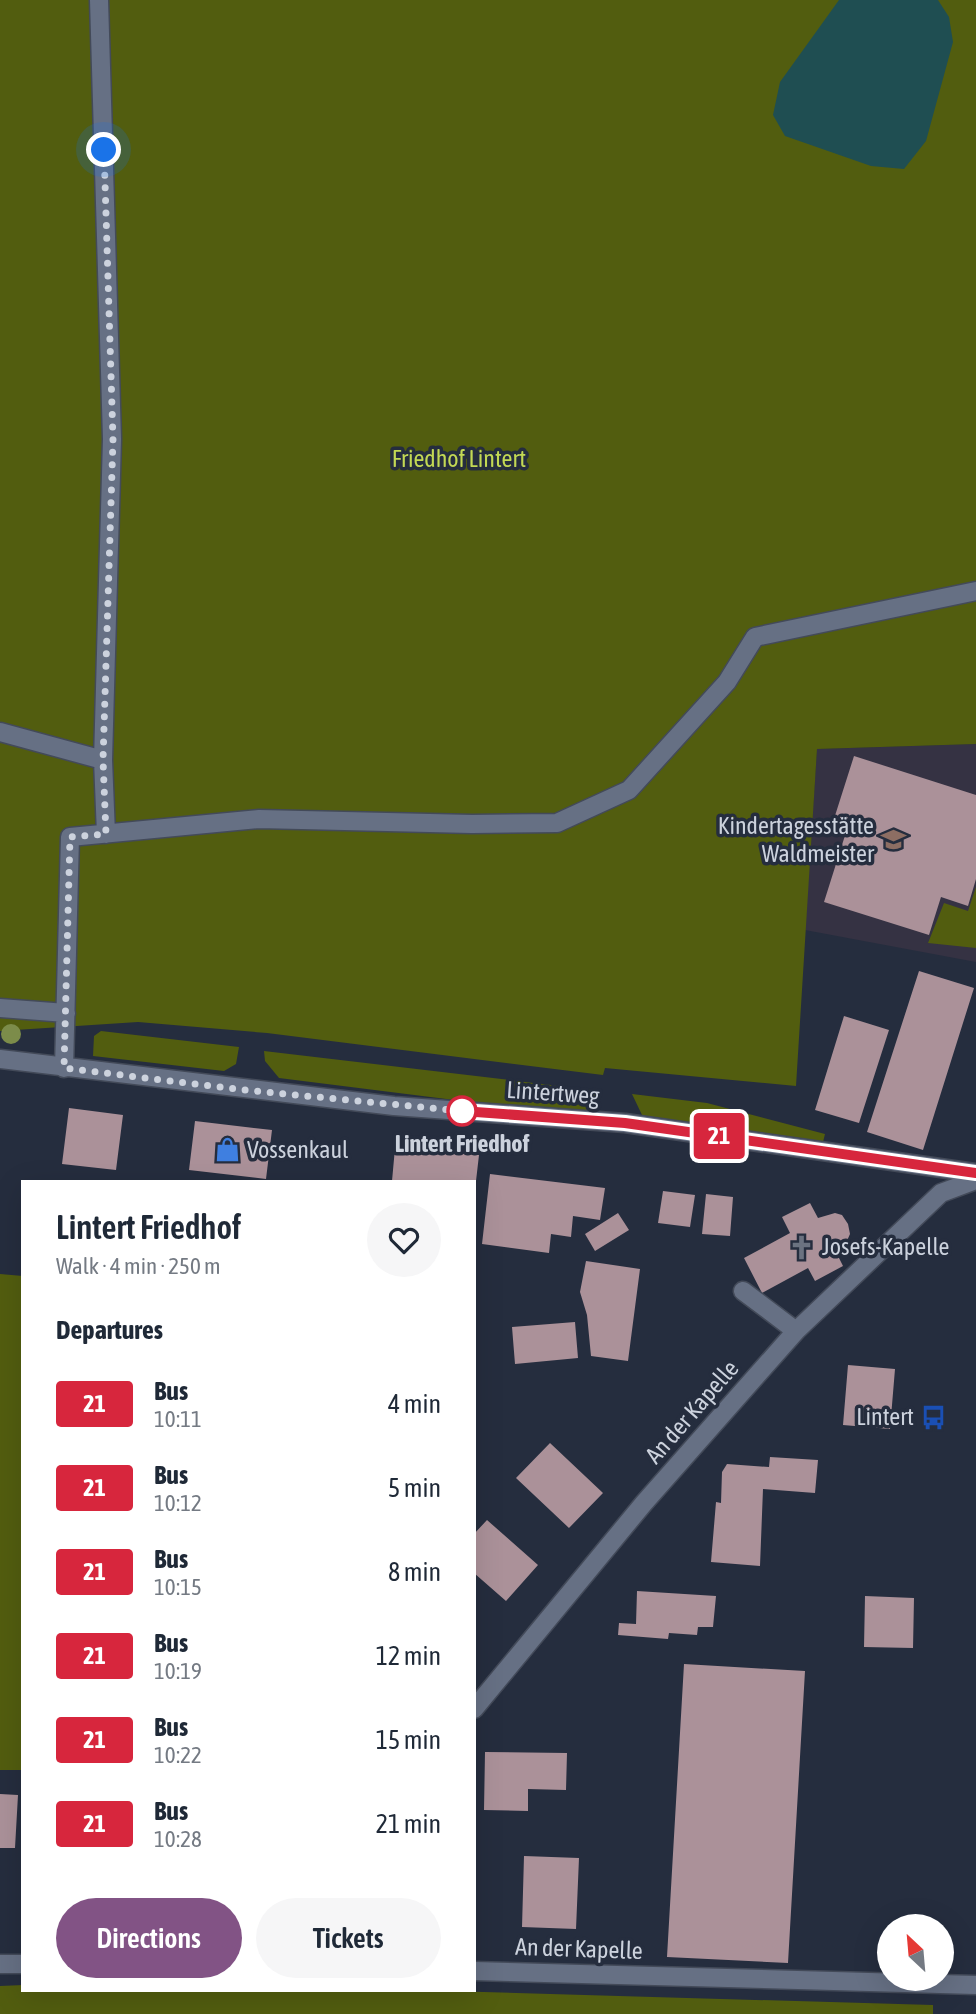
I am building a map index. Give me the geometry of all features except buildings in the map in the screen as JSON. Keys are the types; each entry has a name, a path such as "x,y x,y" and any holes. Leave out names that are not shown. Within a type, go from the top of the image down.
{"street":[{"path":"99,0 113,439 103,760 106,834"},
{"path":"755,637 976,590"},
{"path":"64,1068 70,837 259,819 472,824 557,822 629,790 727,682 769,618"},
{"path":"0,732 103,760"},
{"path":"0,1008 66,1013"},
{"name":"Lintertweg","path":"0,1059 394,1106 625,1123 976,1173"},
{"name":"An der Kapelle","path":"476,1707 644,1503 796,1331 941,1193 976,1180"},
{"path":"743,1291 796,1331"},
{"path":"0,1964 21,1964"},
{"name":"An der Kapelle","path":"476,1971 976,1985"}],"shaded area":[{"path":"839,0 938,0 949,17 953,42 926,141 904,169 871,166 785,136 773,115 780,82"},
{"name":"Kindertagesstätte Waldmeister","path":"976,744 976,962 805,930 817,749"}],"green space":[{"name":"Friedhof Lintert","path":"0,0 976,0 976,744 817,749 796,1086 605,1068 603,1075 267,1033 138,1022 0,1031"},
{"path":"976,887 976,948 928,943 944,903 968,911"},
{"path":"101,1031 239,1047 236,1064 224,1071 93,1056 94,1036"},
{"path":"264,1051 602,1091 595,1107 581,1116 279,1078 265,1061"},
{"path":"632,1094 707,1103 825,1134 822,1146 656,1125 642,1115"},
{"path":"0,1274 21,1276 21,1770 0,1770"},
{"path":"21,1985 21,1992 476,1992 933,2005 933,2014 0,2014 0,1986"}],"bus line":[{"name":"21","path":"462,1111 625,1123 976,1173"}],"place":[{"name":"Kindertagesstätte Waldmeister","path":"894,840"},
{"name":"Lintert Friedhof","path":"462,1111"},
{"name":"Vossenkaul","path":"227,1150"},
{"name":"Josefs-Kapelle","path":"802,1247"},
{"name":"Lintert","path":"934,1417"}],"route":[{"path":"104,150 113,439 103,760 106,834 70,837 64,1068 244,1090 462,1111"}]}
